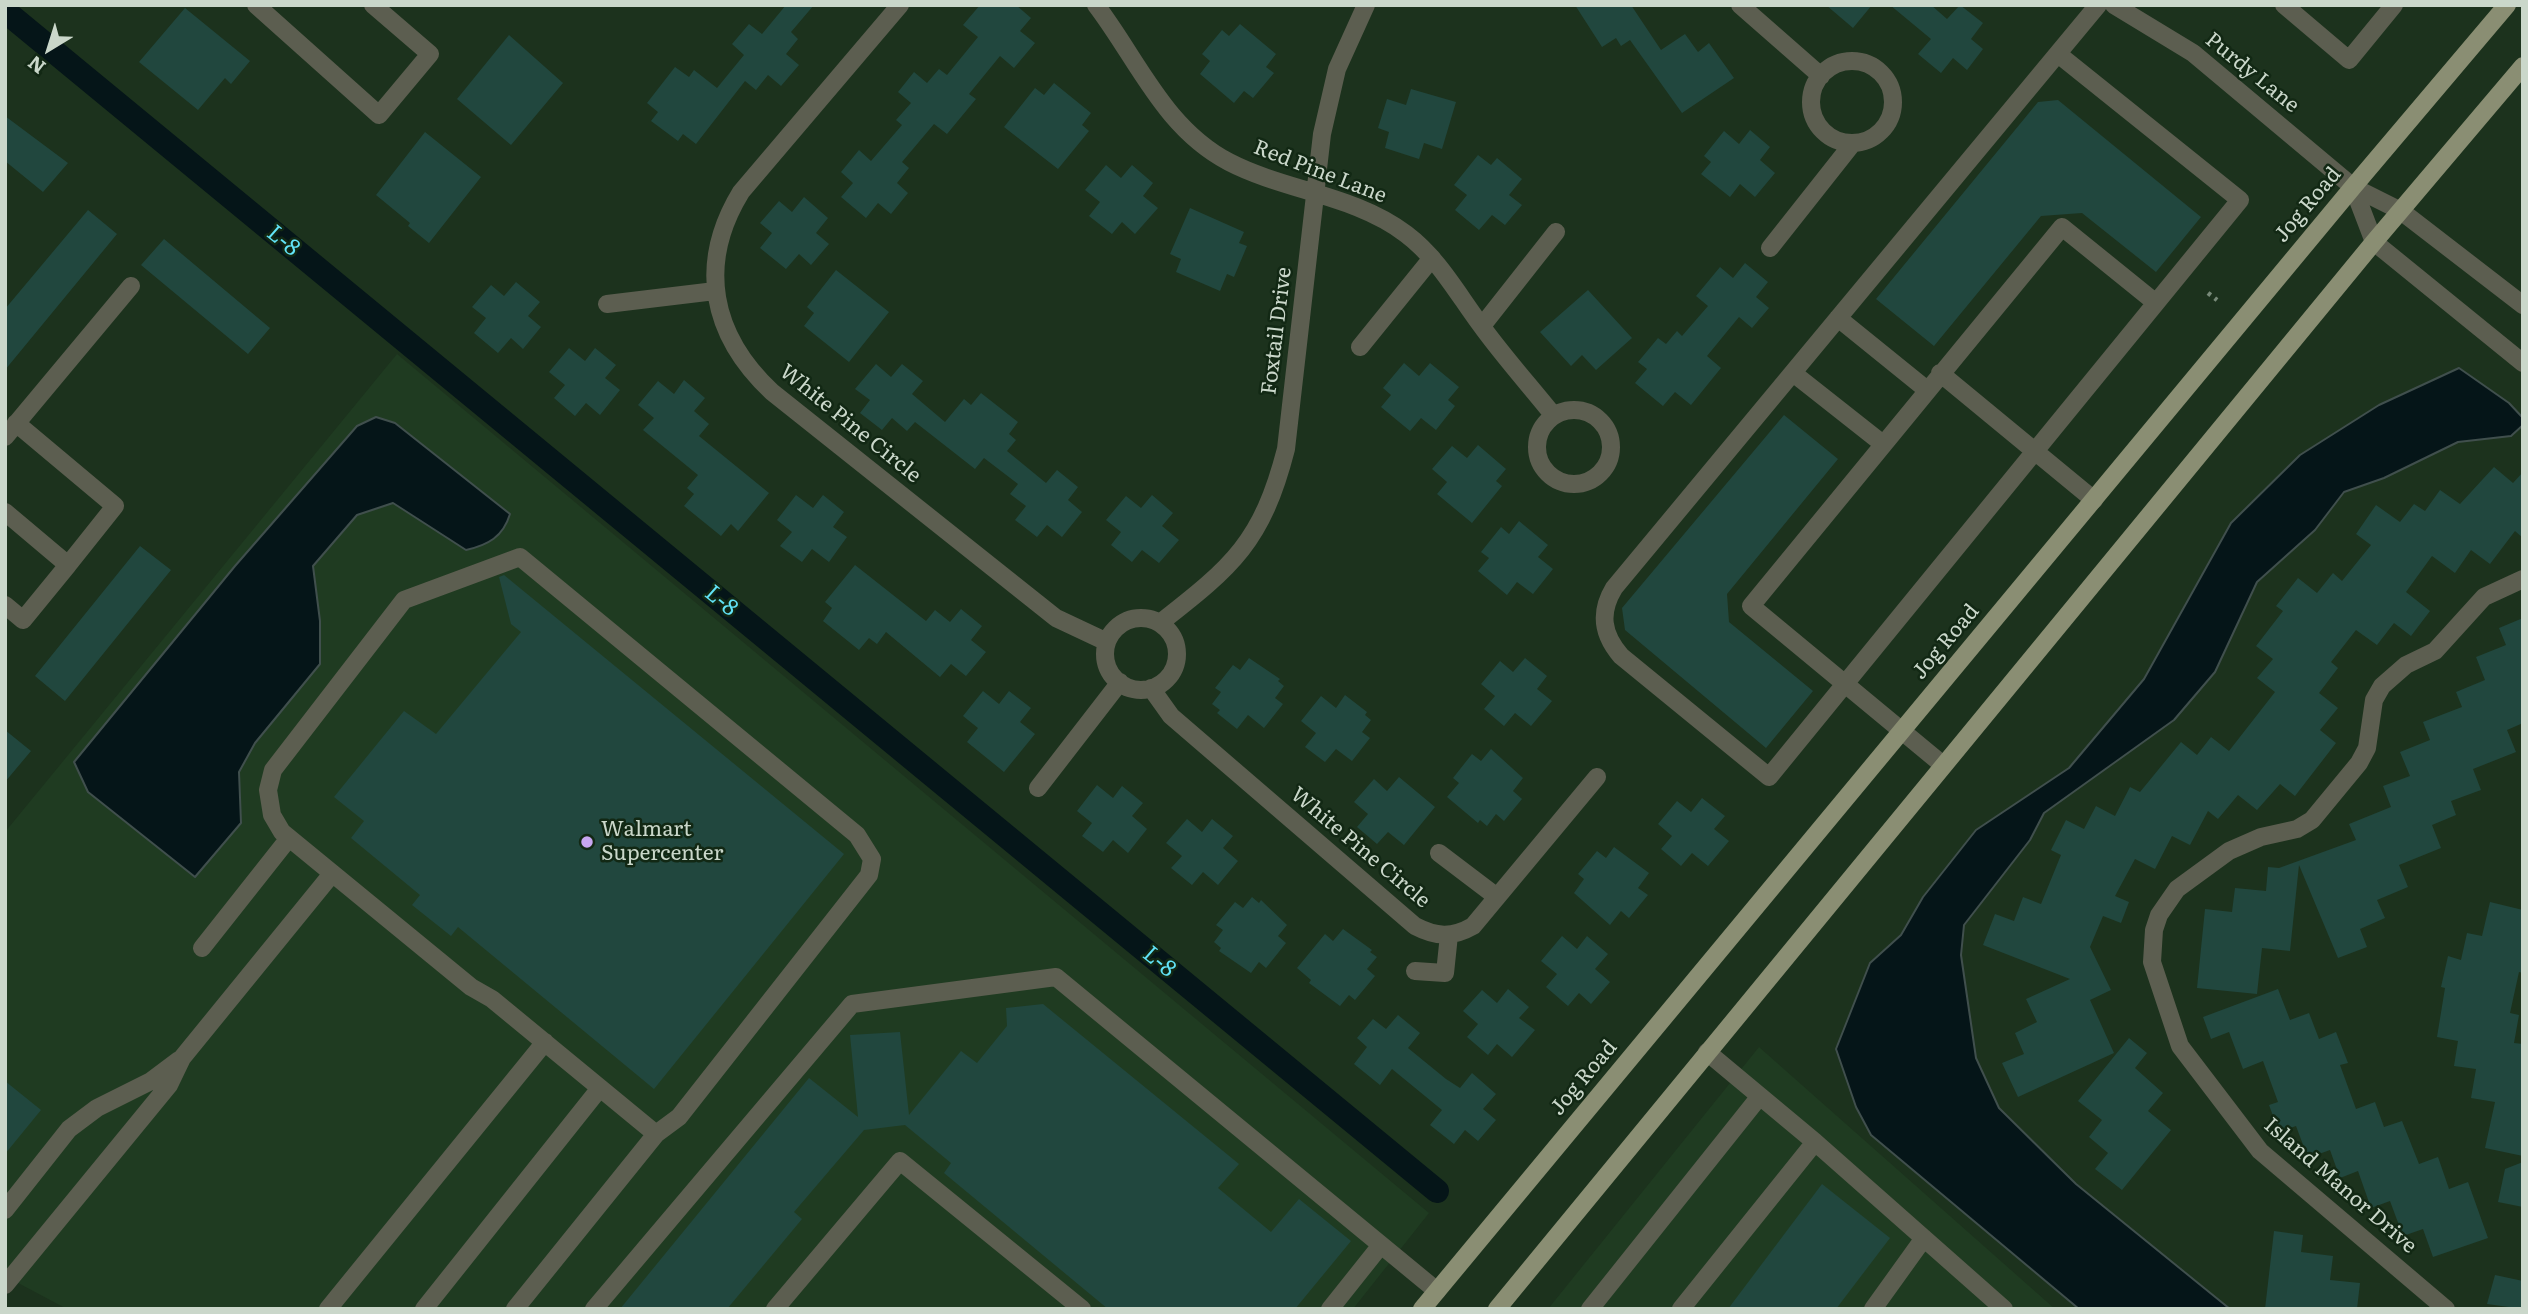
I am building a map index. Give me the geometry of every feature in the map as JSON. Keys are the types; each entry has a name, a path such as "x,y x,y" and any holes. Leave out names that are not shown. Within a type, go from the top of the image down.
{"main road":[{"name":"Jog Road","path":"1422,1309 2507,5"},
{"path":"1497,1309 2374,242 2523,66"}],"street":[{"path":"256,5 379,115 430,54 373,5"},
{"name":"White Pine Circle","path":"900,5 741,192 719,239 715,290 730,340 739,355 772,392 1056,618 1107,642"},
{"name":"Red Pine Lane","path":"1096,5 1160,102 1185,130 1229,162 1365,211 1394,226 1432,258 1554,416"},
{"name":"Foxtail Drive","path":"1160,623 1222,575 1245,547 1263,517 1277,484 1286,449 1328,101 1349,38 1366,5"},
{"path":"1740,5 1821,76"},
{"path":"2058,54 2240,201 1769,777 1620,656 1605,631 1604,608 1614,588 2098,5"},
{"name":"Purdy Lane","path":"2114,5 2209,66 2353,187 2401,211 2523,305"},
{"path":"2284,5 2348,60 2394,5"},
{"path":"1770,248 1853,144 1875,137 1890,119 1893,96 1890,85 1874,67 1863,63 1840,63 1821,76 1811,97 1815,120 1831,137 1853,144"},
{"name":"Purdy Lane","path":"2353,187 2374,242"},
{"path":"1943,765 1751,606 1940,373 2063,227 2156,303"},
{"path":"1482,326 1556,232"},
{"path":"2374,242 2522,360"},
{"path":"1360,347 1432,258"},
{"path":"5,605 23,620 115,506 11,430 131,286"},
{"path":"607,304 715,290"},
{"path":"1838,318 1927,390"},
{"path":"1793,373 1883,444"},
{"path":"1940,373 2094,500"},
{"path":"1564,411 1587,412 1605,427 1611,449 1603,470 1595,478 1573,484 1551,476 1544,467 1538,445 1540,434 1554,416 1564,411"},
{"path":"5,512 68,565"},
{"path":"515,1309 656,1134 679,1117 869,875 872,859 857,835 520,557 404,600 273,770 268,790 272,815 282,832 331,874 461,979 492,999 656,1134"},
{"name":"Island Manor Drive","path":"2446,1309 2260,1151 2241,1129 2180,1046 2157,979 2151,946 2159,915 2172,895 2189,878 2245,842 2297,829 2324,809 2367,748 2374,700 2393,674 2435,651 2484,597 2523,579"},
{"path":"1149,619 1160,623 1175,640 1176,663 1162,683 1151,688 1139,690 1120,682 1109,670 1105,658 1107,642 1117,626 1127,620 1149,619"},
{"path":"1038,788 1120,682"},
{"name":"White Pine Circle","path":"1151,688 1171,716 1415,926 1428,933 1449,935"},
{"path":"1415,971 1445,972 1449,935 1473,926 1597,777"},
{"path":"202,948 289,838"},
{"path":"1439,853 1497,897"},
{"path":"5,1285 169,1084 182,1058 331,874"},
{"path":"594,1309 852,1004 1056,978 1287,1165 1437,1291"},
{"path":"328,1309 545,1042"},
{"path":"1707,1052 1815,1142 2004,1309"},
{"path":"7,1204 69,1129 97,1108 151,1081 182,1058"},
{"path":"424,1309 600,1088"},
{"path":"1590,1309 1760,1096"},
{"path":"1681,1309 1815,1142"},
{"path":"775,1309 900,1161 1082,1309"},
{"path":"1873,1309 1924,1238"},
{"path":"1330,1309 1381,1245"}],"path":[{"path":"2208,293 2217,300"}],"shaded area":[{"path":"397,354 1429,1213 1353,1309 67,1309 5,1276 5,832"},
{"path":"2459,368 2509,403 2523,418 2523,425 2511,436 2458,442 2384,478 2344,492 2315,530 2257,582 2215,672 2174,720 2044,813 2030,840 1964,925 1961,955 1976,1058 1999,1108 2076,1184 2230,1309 2079,1309 1871,1135 1856,1107 1836,1049 1870,963 1901,935 1923,897 1976,830 2069,768 2144,679 2231,523 2300,455 2379,405"},
{"path":"376,417 395,423 510,514 507,522 494,539 466,550 393,503 357,515 313,566 320,621 320,664 255,743 239,772 241,823 195,877 88,792 74,762 235,566 357,426"},
{"path":"1759,1047 2055,1309 1548,1309"}],"building":[{"path":"786,5 814,5 791,32 798,39 786,54 799,65 781,86 768,75 756,90 745,81 696,144 683,134 678,141 651,121 658,112 647,103 675,67 689,77 694,70 717,88 744,55 732,44 749,24 762,34"},
{"path":"980,5 1016,5 1031,18 1020,31 1035,43 1014,68 1000,56 969,94 976,99 947,134 934,124 902,162 909,168 897,183 908,193 891,214 878,203 866,218 841,197 853,183 841,172 859,150 871,161 902,125 896,120 911,103 898,92 914,72 927,83 939,69 947,75 978,37 963,25"},
{"path":"1575,5 1631,5 1661,50 1685,34 1698,52 1709,43 1734,78 1682,113 1630,40 1621,46 1616,38 1602,47"},
{"path":"1826,5 1872,5 1853,28"},
{"path":"1890,5 1931,5 1947,19 1960,5 1983,23 1971,39 1983,49 1967,70 1953,58 1941,73 1918,54 1931,39"},
{"path":"185,8 250,61 231,84 225,78 198,110 139,62"},
{"path":"1240,24 1276,54 1266,67 1274,73 1253,98 1244,91 1234,103 1200,74 1210,61 1202,54 1222,30 1229,36"},
{"path":"509,35 563,83 511,145 457,99"},
{"path":"1054,83 1091,113 1082,125 1089,131 1058,169 1004,127 1035,88 1044,95"},
{"path":"1411,89 1456,102 1442,149 1424,143 1419,159 1385,148 1389,132 1378,128 1387,99 1406,105"},
{"path":"2058,100 2201,217 2156,272 2082,213 2041,216 1934,346 1876,299 2038,102"},
{"path":"5,116 68,163 43,192 5,161"},
{"path":"1750,130 1770,147 1760,160 1775,173 1755,197 1740,184 1730,197 1701,174 1711,162 1704,156 1724,131 1739,144"},
{"path":"425,132 481,177 429,243 376,195"},
{"path":"1478,155 1491,165 1497,158 1522,179 1509,195 1522,205 1505,225 1492,215 1479,230 1455,210 1467,195 1454,185"},
{"path":"1106,165 1121,178 1132,165 1153,183 1143,196 1158,208 1135,234 1122,222 1112,234 1089,216 1100,202 1085,190"},
{"path":"804,197 828,218 816,233 829,244 811,265 799,254 786,269 760,248 772,233 760,223 779,201 792,212"},
{"path":"1190,208 1244,232 1239,243 1247,246 1234,277 1227,274 1220,291 1176,272 1181,259 1170,254"},
{"path":"88,210 117,234 5,370 5,309"},
{"path":"164,239 270,328 248,354 141,265"},
{"path":"1745,263 1768,282 1756,297 1769,308 1752,328 1739,317 1707,356 1721,368 1691,405 1675,392 1663,406 1635,383 1647,369 1638,362 1658,338 1666,344 1677,331 1682,336 1708,306 1696,296 1720,267 1733,278"},
{"path":"836,270 889,312 849,362 804,326 814,313 807,307"},
{"path":"516,282 540,302 528,316 541,327 523,349 511,338 498,353 474,333 486,318 472,307 491,285 504,296"},
{"path":"1588,290 1632,338 1596,370 1582,355 1571,366 1540,332"},
{"path":"569,348 585,361 595,348 616,365 605,378 620,390 600,415 586,403 575,416 554,398 565,385 549,372"},
{"path":"1404,363 1419,376 1430,363 1459,387 1448,400 1455,406 1436,430 1421,418 1410,431 1381,407 1391,395 1383,388"},
{"path":"876,364 891,377 902,364 923,381 912,394 945,422 964,399 971,405 981,393 1018,422 1009,434 1016,440 1007,451 1046,483 1057,470 1078,487 1068,500 1082,512 1062,537 1047,525 1037,537 1015,520 1026,506 1010,494 1018,484 984,458 975,469 915,422 907,431 892,418 882,430 860,413 870,400 855,389"},
{"path":"684,380 705,398 694,411 709,424 699,436 769,493 738,531 731,524 721,536 684,506 694,494 687,488 698,475 643,430 654,418 638,405 658,381 674,394"},
{"path":"1784,415 1838,459 1727,594 1729,622 1813,691 1766,748 1625,630 1622,608"},
{"path":"1478,445 1506,469 1496,481 1502,486 1472,523 1437,494 1447,482 1432,469 1452,446 1467,458"},
{"path":"2494,467 2513,483 2523,472 2523,538 2515,531 2490,564 2471,550 2455,573 2432,556 2406,592 2430,611 2411,636 2394,623 2377,645 2356,630 2331,662 2338,668 2319,693 2338,708 2320,730 2336,743 2295,796 2280,784 2257,810 2238,795 2218,819 2208,811 2190,845 2172,836 2155,869 2135,859 2115,896 2129,902 2121,923 2103,916 2090,947 2111,990 2090,1000 2114,1053 2018,1097 2002,1063 2024,1054 2015,1033 2037,1022 2026,999 2070,979 1983,945 1995,914 2014,921 2023,897 2041,904 2061,855 2051,850 2066,820 2084,829 2096,806 2115,816 2130,787 2140,792 2181,742 2197,755 2211,737 2229,751 2275,692 2257,678 2273,659 2256,646 2283,611 2276,606 2298,578 2317,593 2333,573 2342,581 2371,545 2356,534 2376,505 2400,522 2414,504 2425,511 2440,490 2460,504"},
{"path":"796,495 813,508 823,495 844,512 833,527 847,537 829,562 812,549 802,562 780,546 792,532 777,520"},
{"path":"1152,495 1173,513 1162,526 1179,540 1159,563 1142,550 1132,562 1111,545 1121,532 1106,520 1126,496 1141,508"},
{"path":"1519,521 1548,545 1538,557 1553,569 1533,594 1517,582 1507,595 1478,571 1489,558 1481,552 1501,527 1509,534"},
{"path":"140,546 171,570 65,701 35,676"},
{"path":"855,565 926,621 935,610 950,622 961,609 982,626 971,640 986,652 966,676 951,664 940,677 886,632 877,644 869,638 859,650 823,621 832,608 825,602"},
{"path":"504,575 844,854 654,1089 458,927 451,936 412,905 420,895 351,838 364,821 334,797 404,711 436,734 521,632 511,624 499,577"},
{"path":"2523,618 2523,723 2507,730 2516,752 2473,769 2481,790 2451,801 2456,815 2432,825 2441,848 2399,865 2408,887 2377,900 2385,918 2360,929 2367,947 2338,958 2299,865 2290,951 2262,948 2257,994 2197,988 2205,909 2232,912 2235,888 2266,891 2268,867 2279,868 2356,840 2349,824 2391,807 2383,786 2410,776 2400,752 2430,740 2423,722 2462,707 2456,692 2485,680 2476,657 2506,645 2499,628"},
{"path":"1249,658 1280,679 1278,681 1284,686 1275,698 1283,704 1264,728 1248,715 1237,729 1217,713 1220,710 1212,704 1221,692 1215,688 1233,665 1240,670"},
{"path":"1525,658 1547,676 1537,689 1552,701 1531,726 1515,713 1504,726 1484,709 1495,696 1481,684 1500,661 1513,672"},
{"path":"983,691 999,704 1009,691 1031,708 1020,722 1035,734 1004,772 967,742 978,728 963,716"},
{"path":"1345,695 1367,712 1365,715 1371,720 1362,732 1370,738 1352,761 1336,749 1325,762 1305,747 1316,733 1301,721 1321,696 1336,708"},
{"path":"5,730 31,751 5,782"},
{"path":"1491,749 1523,778 1513,791 1522,799 1504,821 1496,814 1487,826 1480,820 1478,823 1447,797 1459,783 1453,778 1472,754 1481,761"},
{"path":"1399,777 1435,807 1404,845 1388,832 1377,844 1357,827 1368,814 1354,802 1374,779 1387,791"},
{"path":"1097,785 1113,798 1122,786 1143,803 1132,816 1147,829 1128,853 1113,840 1103,852 1082,836 1092,823 1077,811"},
{"path":"1702,798 1725,816 1714,829 1729,841 1708,866 1692,853 1681,866 1661,849 1672,836 1658,824 1677,801 1691,812"},
{"path":"1187,819 1202,832 1212,819 1233,836 1223,848 1238,861 1218,885 1203,872 1192,885 1171,868 1182,856 1166,843"},
{"path":"1614,847 1649,873 1638,888 1648,895 1629,918 1621,911 1610,925 1574,893 1584,879 1578,874 1597,851 1606,858"},
{"path":"1252,897 1259,903 1261,900 1287,925 1278,936 1286,943 1266,968 1259,962 1251,973 1219,951 1221,948 1214,942 1223,930 1216,925 1235,902 1243,908"},
{"path":"2490,902 2523,910 2523,973 2519,972 2510,1013 2519,1015 2514,1043 2523,1044 2523,1156 2485,1148 2495,1102 2471,1098 2476,1069 2454,1066 2458,1041 2437,1037 2445,988 2441,987 2448,956 2461,960 2467,933 2482,936"},
{"path":"1343,929 1372,950 1370,952 1377,957 1367,969 1375,976 1355,1000 1349,995 1340,1006 1309,983 1311,980 1297,968 1325,934 1333,941"},
{"path":"1562,936 1577,949 1587,936 1608,954 1595,969 1610,982 1591,1004 1579,993 1568,1006 1546,987 1557,974 1541,961"},
{"path":"1508,989 1529,1007 1519,1018 1535,1030 1512,1057 1497,1044 1488,1055 1467,1037 1478,1024 1463,1011 1482,990 1497,1003"},
{"path":"2278,989 2290,1020 2309,1013 2319,1039 2336,1032 2348,1063 2340,1065 2356,1109 2375,1102 2384,1127 2402,1121 2419,1164 2438,1157 2449,1189 2468,1182 2488,1238 2433,1257 2423,1229 2403,1236 2390,1201 2371,1208 2358,1171 2340,1178 2330,1150 2308,1158 2296,1126 2279,1132 2269,1105 2278,1102 2263,1061 2243,1069 2229,1032 2211,1039 2203,1017"},
{"path":"1043,1004 1239,1164 1218,1188 1271,1232 1299,1199 1351,1241 1295,1309 1108,1309 944,1173 951,1163 905,1125 864,1130 794,1212 802,1219 727,1309 620,1309 809,1078 858,1117 850,1035 900,1032 909,1115 961,1051 977,1063 1007,1026 1006,1008"},
{"path":"1398,1015 1420,1033 1408,1048 1446,1079 1460,1088 1472,1073 1496,1094 1483,1109 1496,1120 1478,1141 1465,1130 1454,1144 1430,1125 1442,1110 1392,1069 1380,1085 1354,1064 1367,1047 1357,1038 1373,1019 1386,1029"},
{"path":"2129,1038 2147,1053 2135,1068 2163,1093 2148,1111 2171,1130 2122,1190 2095,1169 2108,1153 2089,1137 2102,1120 2078,1101"},
{"path":"5,1081 41,1110 5,1154"},
{"path":"2523,1162 2523,1207 2498,1202 2505,1169"},
{"path":"1822,1184 1890,1238 1836,1309 1728,1309"},
{"path":"2274,1231 2303,1235 2301,1252 2333,1256 2330,1280 2360,1283 2357,1309 2265,1309"},
{"path":"2495,1275 2523,1281 2523,1309 2487,1304"}],"waterway":[{"name":"L-8","path":"5,11 1437,1191"}],"place":[{"name":"Walmart Supercenter","path":"587,842"}]}
